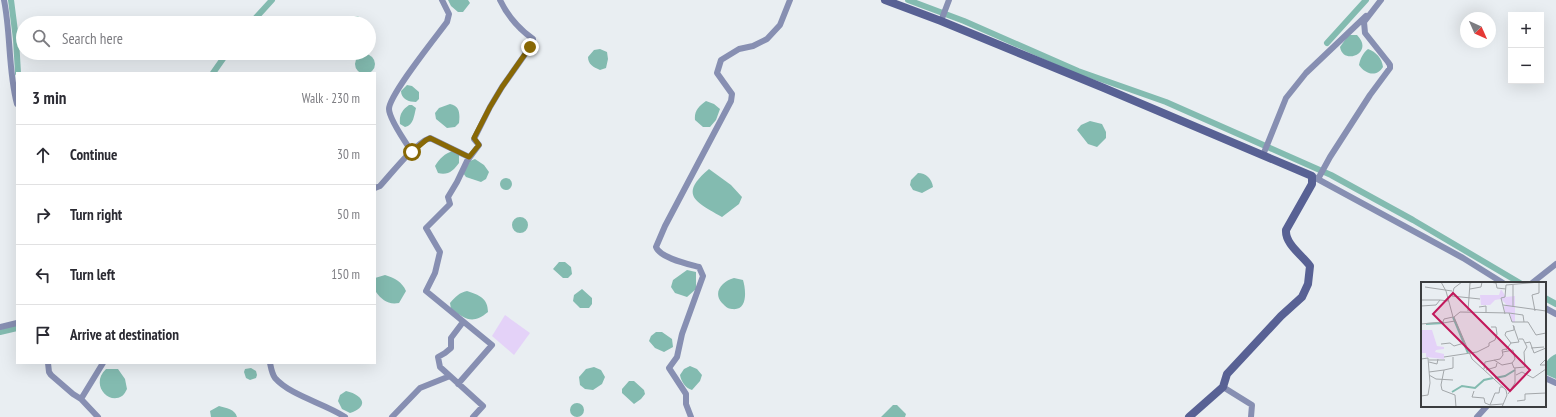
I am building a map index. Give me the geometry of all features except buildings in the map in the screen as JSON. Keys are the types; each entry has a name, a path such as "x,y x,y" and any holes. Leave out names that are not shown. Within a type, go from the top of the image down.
{"street":[{"path":"4,0 8,17 12,87 16,101"},
{"path":"412,152 390,115 390,104 409,74 447,22 449,14 442,0"},
{"path":"458,384 492,345 426,291 435,273 440,252 426,228 450,204 448,197 469,157 479,145 474,138 490,107 534,41 519,29 510,19 500,0"},
{"path":"691,417 686,404 686,394 669,368 677,358 684,329 703,276 699,267 670,258 659,252 656,247 661,234 731,101 732,94 717,73 720,60 739,48 752,46 767,39 780,25 790,0"},
{"path":"885,0 940,21 1315,178 1463,258 1501,282"},
{"path":"940,21 948,0"},
{"path":"1189,417 1223,387 1227,374 1276,321 1302,297 1308,284 1310,266 1288,240 1286,230 1315,178 1370,95 1390,68 1388,62 1365,33 1364,22 1381,0"},
{"path":"1263,155 1286,98 1306,73 1372,11"},
{"path":"376,188 380,186 412,152 430,138 469,157"},
{"path":"1533,282 1556,264"},
{"path":"1546,309 1556,314"},
{"path":"463,322 451,338 451,348 438,357 440,367 483,406 473,417"},
{"path":"0,327 16,324"},
{"path":"48,364 51,375 81,399 98,417"},
{"path":"81,399 102,364"},
{"path":"270,364 274,376 286,387 296,394 330,408 345,417"},
{"path":"392,417 420,388 450,376"},
{"path":"1546,378 1556,383"},
{"path":"1223,387 1252,405 1251,417"},
{"path":"1477,417 1486,407"}],"shaded area":[{"path":"448,0 468,0 470,3 463,12 458,12 451,6"},
{"path":"1350,35 1357,35 1362,41 1362,47 1360,52 1356,55 1346,56 1342,53 1340,47"},
{"path":"600,49 607,52 608,59 606,68 600,70 591,65 588,57 594,50"},
{"path":"1368,49 1378,56 1383,67 1378,72 1371,74 1359,65 1362,56"},
{"path":"356,60 374,60 374,68 370,72 360,72 356,68"},
{"path":"407,85 412,86 419,92 419,99 416,102 408,101 402,96 401,91"},
{"path":"706,101 714,104 720,109 716,120 710,127 703,127 695,120 695,114 701,105"},
{"path":"450,104 456,107 459,111 459,123 455,127 447,128 436,119 435,113 439,108"},
{"path":"409,105 416,108 412,122 405,127 400,124 400,118 404,109"},
{"path":"1090,121 1102,124 1106,132 1106,138 1097,147 1088,144 1077,130 1081,125"},
{"path":"453,151 459,154 459,163 448,173 438,173 435,166 437,163 445,155"},
{"path":"475,159 484,165 489,172 486,179 481,182 466,177 463,173 470,161"},
{"path":"709,169 731,185 742,197 739,204 722,217 698,202 694,197 694,185"},
{"path":"918,173 924,174 928,177 933,187 922,193 913,190 910,185 911,180"},
{"path":"506,178 510,180 512,184 510,188 506,190 502,188 500,184 502,180"},
{"path":"517,217 523,217 528,222 526,231 523,233 517,233 512,228 512,222"},
{"path":"559,262 565,262 571,267 572,274 568,278 563,278 553,269"},
{"path":"687,270 696,272 696,289 687,297 675,293 671,287 673,280"},
{"path":"385,275 398,281 402,285 406,291 399,303 386,301 376,292 376,278"},
{"path":"734,278 743,280 745,289 745,299 741,307 737,309 728,308 722,303 718,295 723,284"},
{"path":"582,289 592,298 592,304 589,308 580,308 573,301 574,295"},
{"path":"467,291 485,300 488,307 488,312 478,318 469,319 461,316 451,309 450,303 460,294"},
{"path":"505,315 530,333 514,355 492,336"},
{"path":"656,332 662,332 672,339 673,347 664,352 655,348 649,341 651,336"},
{"path":"1556,354 1556,379 1547,375 1546,372 1546,363"},
{"path":"690,366 697,369 702,375 700,381 692,390 687,388 681,380 680,375 684,369"},
{"path":"594,367 601,370 605,377 602,384 593,390 585,389 580,385 579,377 586,369"},
{"path":"251,368 256,371 257,375 256,378 250,380 246,378 244,372 245,369"},
{"path":"106,369 118,369 125,379 127,389 122,396 111,398 103,392 100,387 102,375"},
{"path":"629,381 634,381 644,390 645,394 634,404 622,393 622,389"},
{"path":"346,391 357,395 362,401 360,407 350,413 342,409 338,401 340,395"},
{"path":"577,403 582,405 584,410 582,415 577,417 572,415 570,410 572,405"},
{"path":"893,405 897,405 906,414 905,417 881,417"},
{"path":"219,406 234,412 237,417 211,417 210,411"}],"waterway":[{"path":"11,0 16,39"},
{"path":"257,16 272,0"},
{"path":"908,0 964,21 1078,71 1166,102 1331,175 1413,220 1518,282"},
{"path":"1327,43 1366,0"},
{"path":"17,60 18,72"},
{"path":"214,72 222,60"},
{"path":"1546,299 1556,304"},
{"path":"0,332 16,328"}],"route":[{"path":"412,152 430,138 460,151 469,157 479,145 474,138 490,107 530,47"}]}
